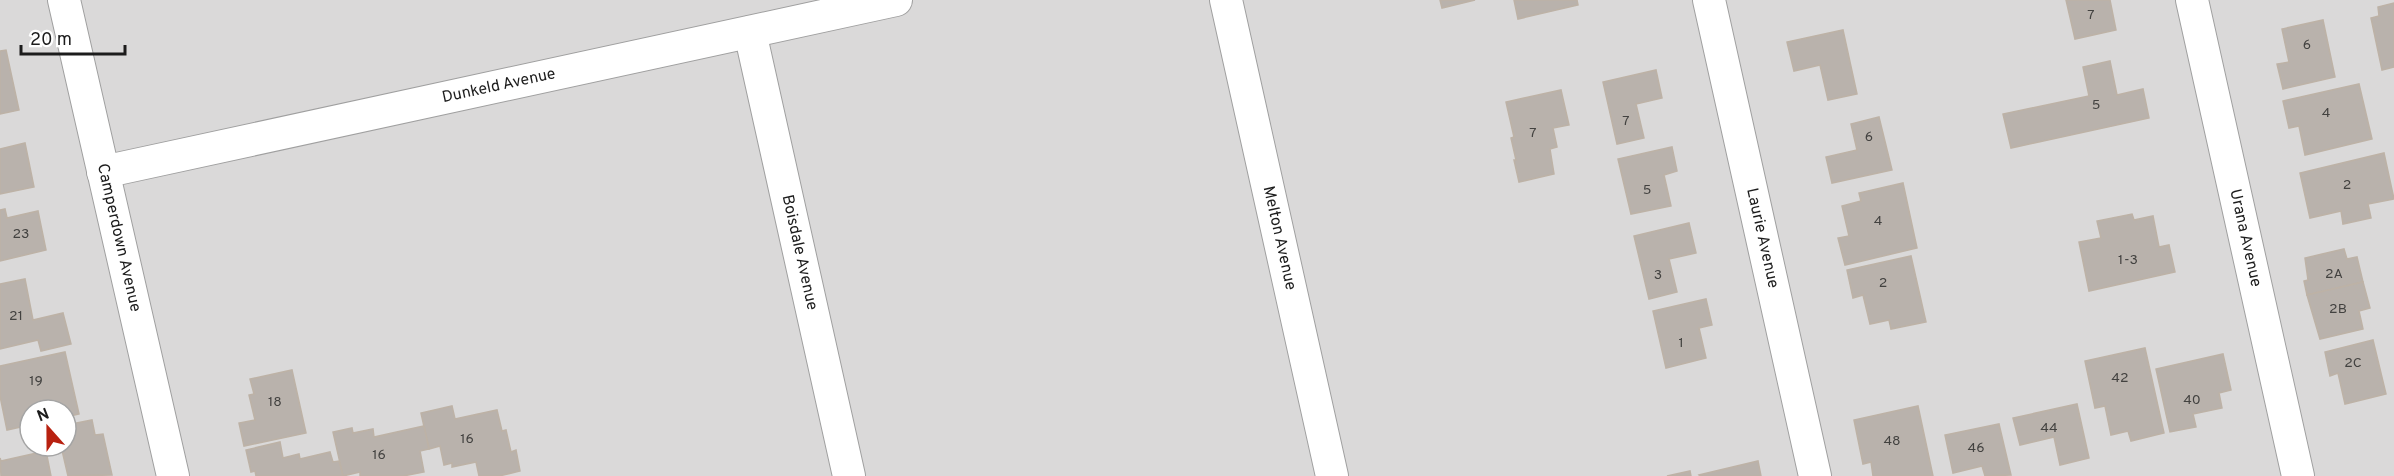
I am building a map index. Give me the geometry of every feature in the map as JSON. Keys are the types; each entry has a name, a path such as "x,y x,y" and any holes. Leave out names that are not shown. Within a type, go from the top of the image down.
{"street":[{"name":"Camperdown Avenue","path":"64,0 173,476"},
{"name":"Dunkeld Avenue","path":"103,172 896,0"},
{"name":"Melton Avenue","path":"1226,0 1332,476"},
{"name":"Laurie Avenue","path":"1709,0 1815,476"},
{"name":"Urana Avenue","path":"2192,0 2298,476"},
{"name":"Boisdale Avenue","path":"750,32 849,476"}],"shaded area":[{"path":"0,0 2394,0 2394,476 0,476"}],"building":[{"path":"1440,0 1475,0 1442,8"},
{"path":"1514,0 1577,0 1578,5 1518,19"},
{"path":"2066,0 2110,0 2116,30 2075,39"},
{"path":"2394,3 2394,67 2382,70 2371,18 2379,16 2378,7"},
{"path":"2323,20 2335,77 2283,89 2277,64 2289,62 2282,29"},
{"path":"1843,30 1857,94 1828,100 1820,65 1794,71 1787,42"},
{"path":"6,50 19,110 0,114 0,51"},
{"path":"2110,61 2117,95 2143,89 2149,118 2011,148 2003,114 2089,96 2083,67"},
{"path":"1656,70 1662,98 1636,104 1644,138 1617,144 1603,82"},
{"path":"2359,84 2372,139 2305,155 2299,126 2289,128 2283,101"},
{"path":"1561,90 1569,125 1553,128 1557,147 1550,149 1554,174 1519,182 1511,138 1514,137 1506,102"},
{"path":"1879,117 1892,170 1832,183 1826,157 1857,150 1851,124"},
{"path":"25,143 34,187 0,194 0,149"},
{"path":"1672,147 1677,171 1664,175 1671,206 1631,214 1618,159"},
{"path":"2384,153 2394,199 2368,204 2371,218 2343,224 2341,211 2310,218 2300,173"},
{"path":"1903,183 1917,248 1845,265 1838,238 1849,236 1842,206 1861,201 1859,193"},
{"path":"5,209 7,218 38,211 46,250 0,261 0,210"},
{"path":"2132,214 2134,220 2153,216 2159,247 2169,245 2175,272 2089,291 2079,242 2101,238 2097,221"},
{"path":"1689,223 1696,253 1669,259 1677,292 1649,299 1634,236"},
{"path":"2344,249 2347,259 2357,257 2363,282 2307,295 2304,281 2308,280 2305,258"},
{"path":"1911,256 1926,322 1891,329 1889,320 1870,324 1863,295 1853,298 1847,270"},
{"path":"25,279 33,320 63,313 71,344 41,351 38,340 0,349 0,284"},
{"path":"2363,282 2370,308 2359,311 2363,329 2320,339 2307,295"},
{"path":"1706,299 1712,325 1699,328 1706,358 1666,368 1653,311"},
{"path":"2373,340 2386,394 2345,404 2338,373 2330,376 2325,352"},
{"path":"2145,348 2164,433 2131,441 2128,431 2111,435 2105,406 2095,408 2085,361"},
{"path":"65,352 75,398 18,398 18,428 7,430 0,396 0,366"},
{"path":"2223,354 2231,390 2219,393 2222,408 2193,414 2196,427 2170,432 2156,369"},
{"path":"292,370 306,433 244,446 239,423 255,420 249,395 254,394 250,379"},
{"path":"2077,404 2089,458 2060,465 2054,437 2020,445 2013,418"},
{"path":"452,406 455,419 497,410 502,431 506,430 511,452 516,450 520,471 499,476 479,476 476,462 452,467 452,463 444,465 440,446 429,449 421,413"},
{"path":"1918,406 1933,476 1873,476 1871,462 1863,464 1854,420"},
{"path":"92,420 95,435 103,434 112,475 68,476 64,458 78,458 78,423"},
{"path":"1999,424 2011,475 1985,476 1982,466 1953,473 1945,435"},
{"path":"424,426 429,449 420,451 424,472 403,476 360,476 360,472 343,476 333,432 352,428 353,433 373,429 374,437"},
{"path":"280,442 283,458 299,454 300,459 330,452 333,462 339,461 343,476 256,476 255,471 251,472 246,450"},
{"path":"18,457 47,458 51,476 1,476 0,458 1,461"},
{"path":"1758,461 1761,476 1699,475"},
{"path":"1690,471 1691,476 1667,476"}]}
